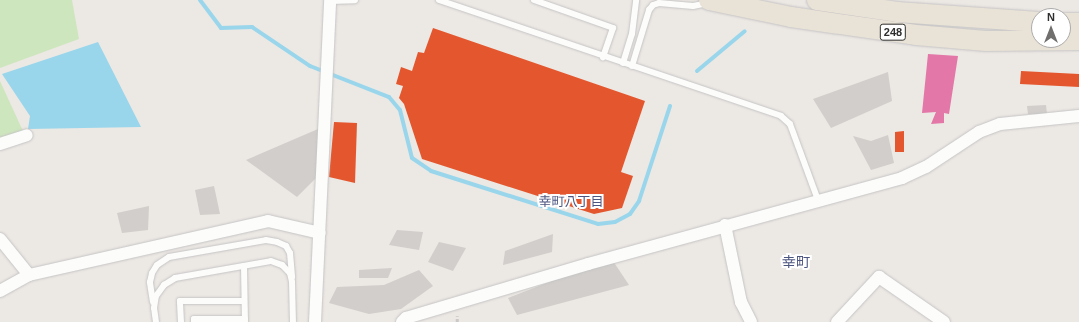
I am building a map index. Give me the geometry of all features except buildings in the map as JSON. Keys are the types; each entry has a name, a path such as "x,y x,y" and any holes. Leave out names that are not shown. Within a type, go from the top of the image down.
{"highway":[{"name":"248","path":"817,0 897,12 1031,21"},
{"name":"248","path":"712,1 849,27 916,35 986,41 1079,40"}],"street":[{"path":"315,322 330,0"},
{"path":"402,322 406,318 725,225 902,178 926,167 979,132 1000,124 1079,116"},
{"path":"0,144 27,135"},
{"path":"0,291 29,275 268,221 320,233"},
{"path":"725,225 741,302 752,322"},
{"path":"0,239 29,275"},
{"path":"838,322 879,277 944,322"}],"lane":[{"path":"330,0 355,0"},
{"path":"439,0 603,57 781,116 790,124 818,200"},
{"path":"534,0 613,28 603,57"},
{"path":"623,63 632,34 632,16 636,0"},
{"path":"632,66 649,10 653,5 659,3 693,6 712,1"},
{"path":"156,322 150,282 152,273 157,265 176,256 266,240 277,242 286,246 290,253 293,322"},
{"path":"154,308 156,296 164,285 175,278 271,261 282,265 290,273 292,282"},
{"path":"194,322 194,319 245,320 244,266"},
{"path":"181,322 180,301 244,301"}],"green space":[{"path":"0,0 72,0 79,39 0,68"},
{"path":"0,81 23,131 0,138"}],"water":[{"path":"98,42 141,127 28,129 30,116 2,74"}],"waterway":[{"path":"200,0 221,28 252,27 310,66 389,97 400,110 412,158 431,171 598,224 615,222 630,214 639,201 670,106"},
{"path":"697,71 745,31"}],"district":[{"name":"幸町八丁目","path":"571,202"},
{"name":"幸町","path":"796,262"}]}
